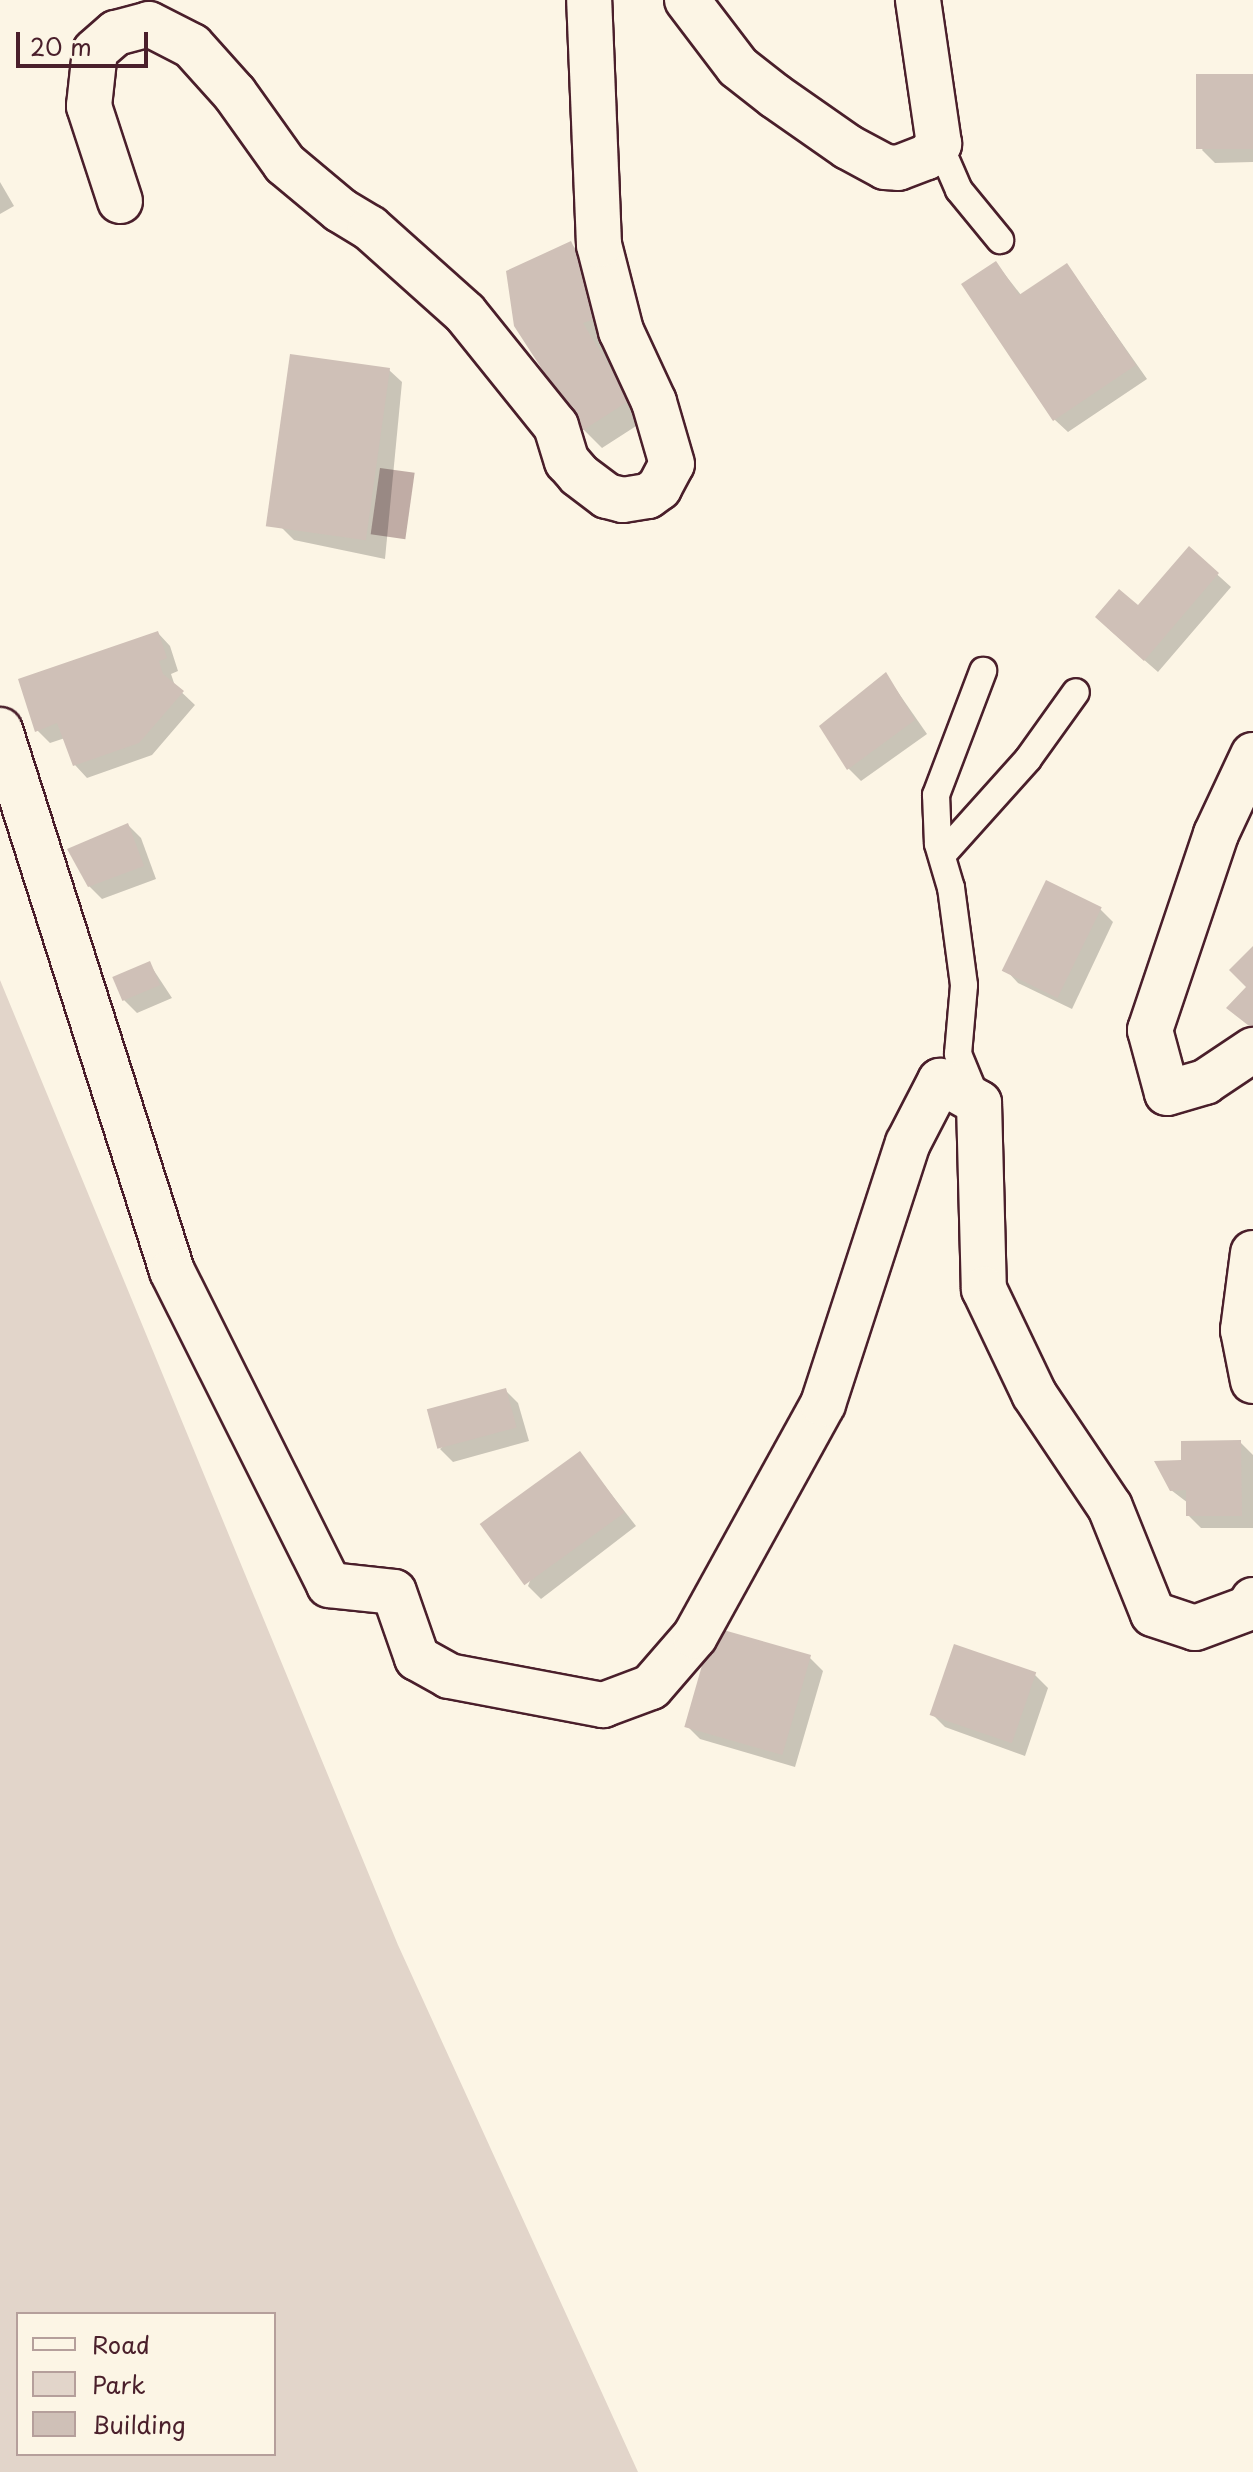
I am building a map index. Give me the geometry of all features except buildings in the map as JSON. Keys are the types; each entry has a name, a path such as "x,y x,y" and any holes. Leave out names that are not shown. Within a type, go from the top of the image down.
{"street":[{"path":"120,201 89,106 95,51 116,33 149,24 192,46 235,94 285,164 340,210 370,228 465,313 556,426 567,461 579,475 607,496 623,500 648,496 667,477 672,464 654,402 621,331 599,245 589,0"},
{"path":"687,0 738,67 861,154 885,167 898,168 927,157 939,144 918,0"},
{"path":"0,730 172,1271 329,1585 394,1592 417,1658 449,1676 603,1705 651,1687 695,1636 823,1404 908,1143 940,1081 979,1103 984,1289 1034,1394 1110,1507 1153,1614 1195,1628 1249,1608 1253,1600"},
{"path":"1253,755 1216,834 1150,1030 1167,1093 1205,1082 1253,1050"},
{"path":"1253,1253 1243,1330 1253,1381"}],"lane":[{"path":"939,144 959,190 1000,240"},
{"path":"979,1103 958,1054 964,985 942,855 936,795 983,671"},
{"path":"942,855 1028,759 1076,692"}],"green space":[{"path":"0,980 398,1945 638,2472 0,2472"}],"shaded area":[{"path":"380,468 415,473 405,539 371,534"}]}
